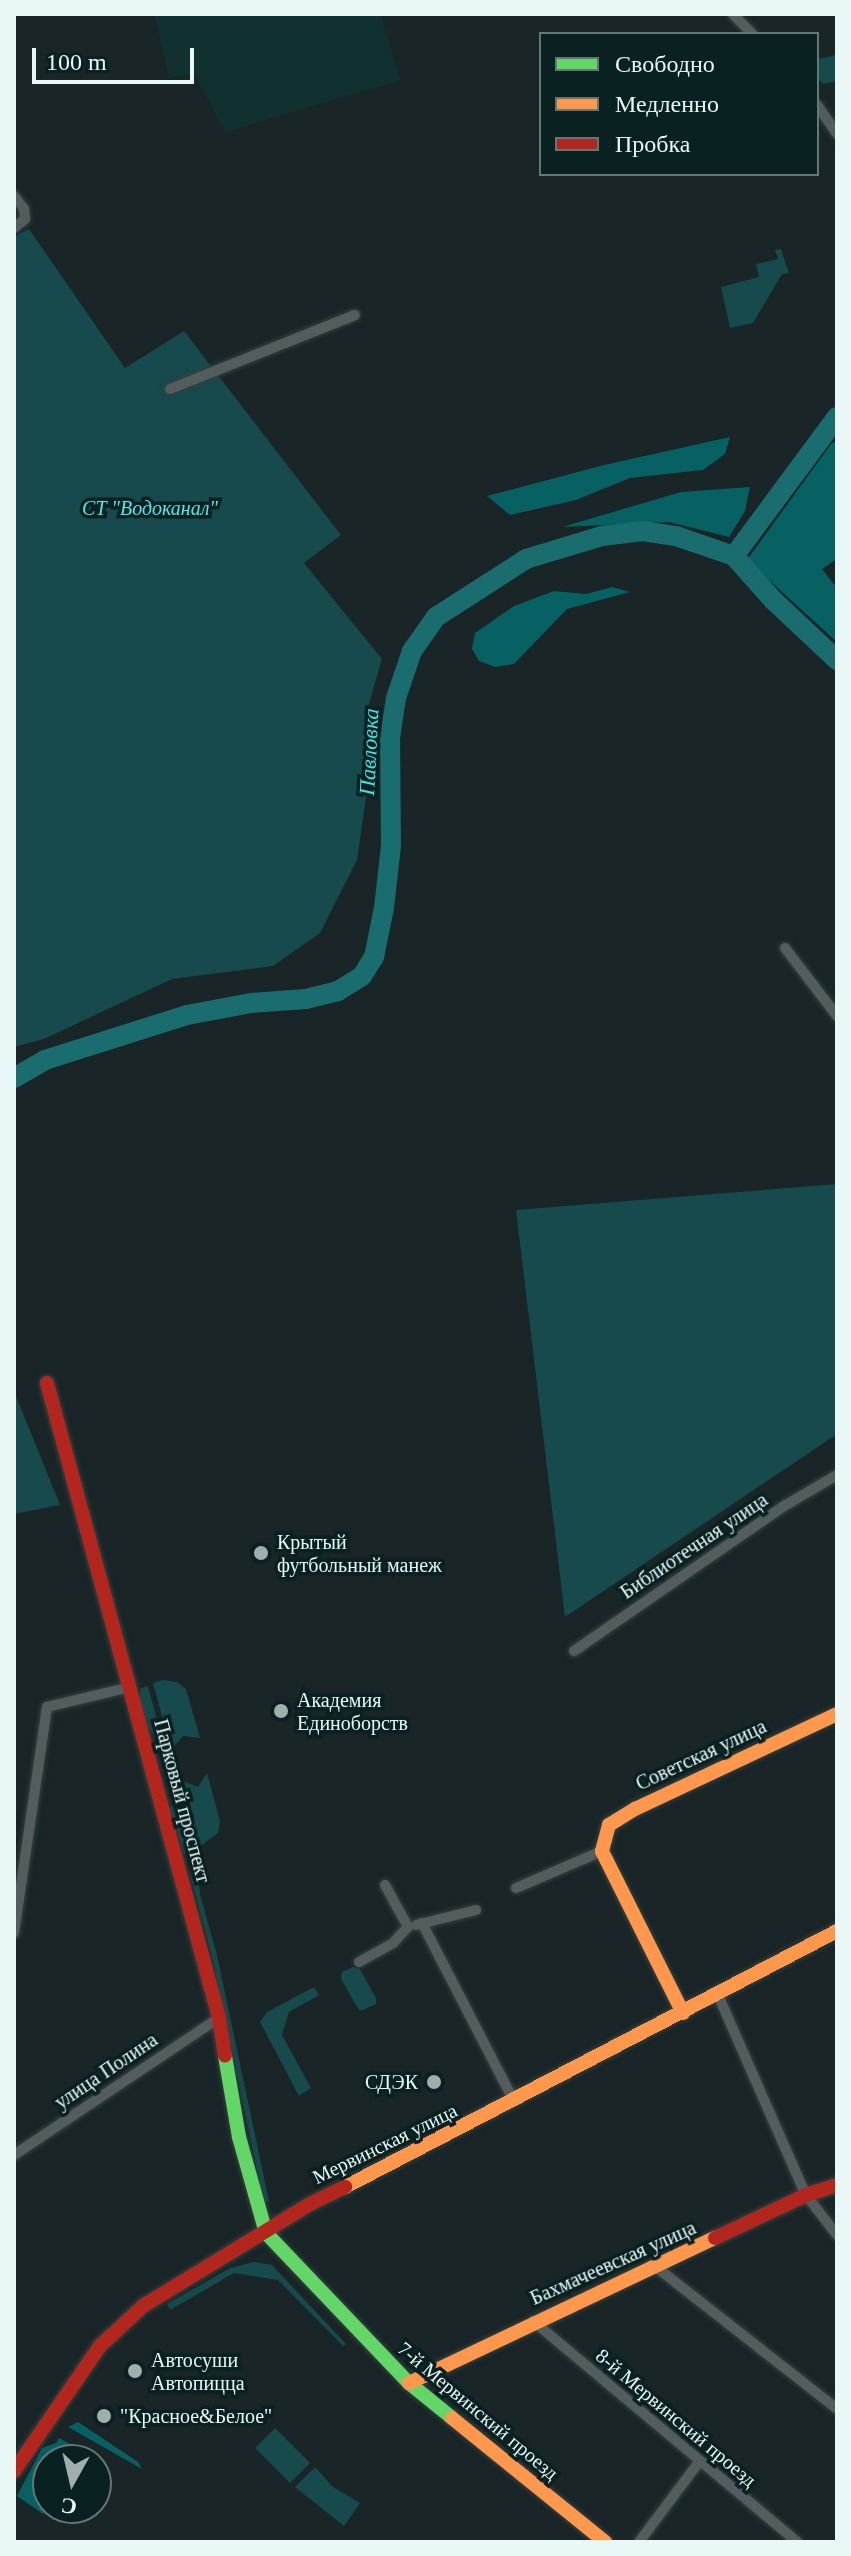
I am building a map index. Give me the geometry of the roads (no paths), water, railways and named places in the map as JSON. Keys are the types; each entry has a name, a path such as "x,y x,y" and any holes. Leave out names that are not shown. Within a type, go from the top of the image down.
{"street":[{"path":"733,14 750,32"},
{"path":"819,108 837,134"},
{"path":"14,196 24,209 25,219 14,228"},
{"path":"170,389 355,315"},
{"path":"785,948 837,1016"},
{"name":"Парковый проспект","path":"47,1383 219,2018 239,2137 266,2233"},
{"name":"Библиотечная улица","path":"574,1651 761,1522 837,1475"},
{"path":"14,1933 47,1707 130,1687"},
{"name":"Советская улица","path":"602,1851 609,1825 635,1809 837,1714"},
{"path":"516,1888 602,1851 683,2013"},
{"path":"385,1885 408,1927"},
{"path":"359,1962 393,1943 408,1927 476,1910"},
{"path":"422,1923 514,2101"},
{"name":"Мервинская улица","path":"14,2471 84,2367 116,2328 143,2306 312,2203 837,1931"},
{"path":"718,1995 806,2195 837,2235"},
{"name":"улица Полина","path":"14,2155 219,2018"},
{"name":"Бахмачеевская улица","path":"409,2383 533,2321 656,2267 806,2195 837,2185"},
{"name":"7-й Мервинский проезд","path":"266,2233 409,2383 605,2542"},
{"path":"656,2267 837,2409"},
{"name":"8-й Мервинский проезд","path":"533,2321 797,2542"},
{"path":"639,2542 699,2462"}],"waterway":[{"name":"Павловка","path":"734,556 837,417"},
{"name":"Павловка","path":"14,1078 45,1060 187,1015 251,1003 306,999 338,991 362,976 374,957 384,908 391,846 390,738 396,698 412,651 436,617 526,559 602,536 643,531 676,536 734,556 773,600 837,660"}],"place":[{"name":"Крытый футбольный манеж","path":"261,1553"},
{"name":"Академия Единоборств","path":"281,1711"},
{"name":"СДЭК","path":"434,2082"},
{"name":"Автосуши Автопицца","path":"135,2371"},
{"name":"\"Красное&Белое\"","path":"104,2416"}],"park label":[{"name":"СТ \"Водоканал\"","path":"150,508"}]}
